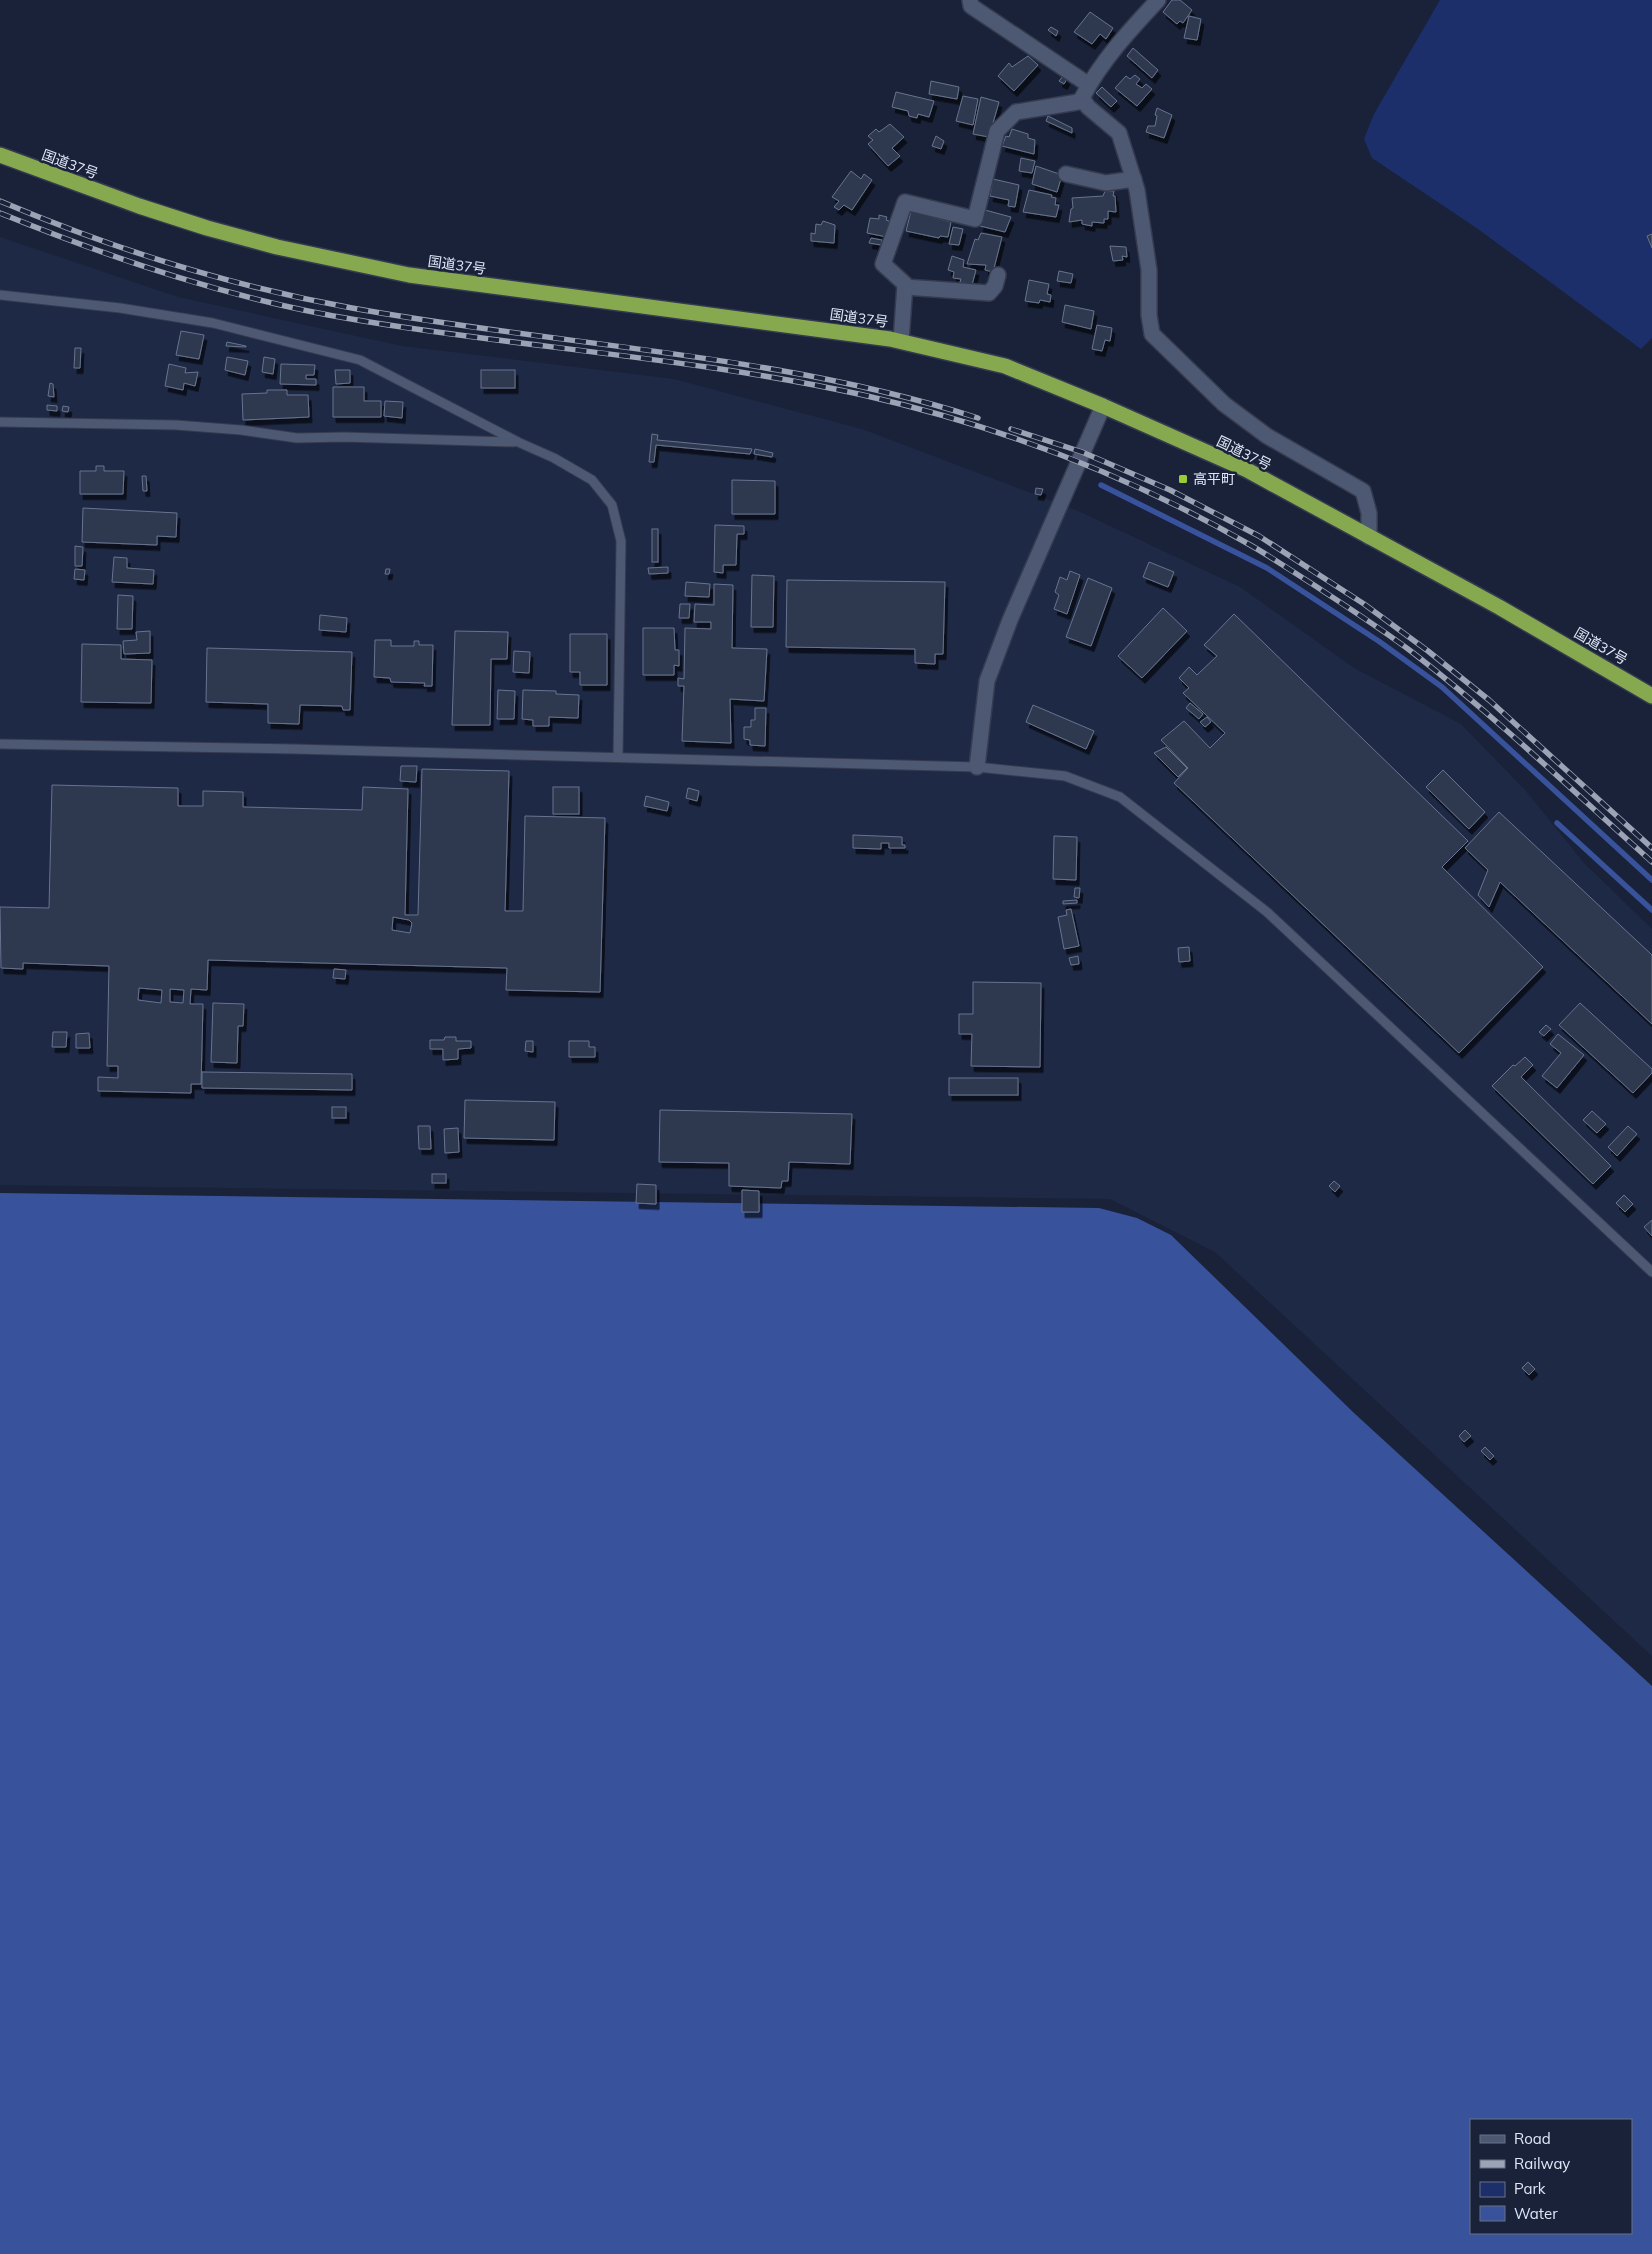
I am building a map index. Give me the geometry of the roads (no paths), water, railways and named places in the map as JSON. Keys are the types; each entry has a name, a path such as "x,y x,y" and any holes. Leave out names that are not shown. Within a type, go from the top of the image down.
{"highway":[{"name":"国道37号","path":"0,155 156,212 286,249 409,274 901,341 1004,366 1103,406 1247,470 1507,611 1652,696"}],"street":[{"path":"970,0 971,6 1089,85"},
{"path":"1158,0 1123,38 1089,85 1082,98 1088,107 1119,133 1138,190 1149,270 1149,315 1152,334 1224,404 1267,436 1363,491 1369,513 1369,537"},
{"path":"901,341 905,284 884,264 905,202 975,219 997,132 1016,112 1084,101"},
{"path":"1066,174 1106,183 1134,179"},
{"path":"905,287 989,293 995,286 998,274"},
{"path":"977,767 987,681 1010,620 1103,406"}],"lane":[{"path":"0,295 120,308 213,322 316,347 360,360 518,442 554,458 592,480 612,505 621,540 618,757"},
{"path":"0,422 176,425 241,430 297,438 344,437 518,442"},
{"path":"0,744 618,757 977,767 1065,776 1120,797 1267,912 1652,1272"}],"water":[{"path":"0,1193 1099,1208 1137,1218 1171,1235 1354,1413 1652,1686 1652,2254 0,2254"}],"waterway":[{"path":"1101,485 1267,568 1380,642 1442,687 1652,880"},
{"path":"1557,823 1652,910"}],"railway":[{"path":"0,201 129,250 217,277 307,299 431,321 746,365 824,379 901,396 978,418"},
{"path":"0,213 87,247 176,277 311,312 420,330 674,362 800,382 863,395 964,422 1063,456 1159,497 1206,521 1268,555 1376,626 1412,652 1474,702 1652,862"},
{"path":"1011,429 1082,452 1170,490 1259,536 1364,604 1428,651 1489,700 1652,848"}],"place":[{"name":"高平町","path":"1183,479"}]}
